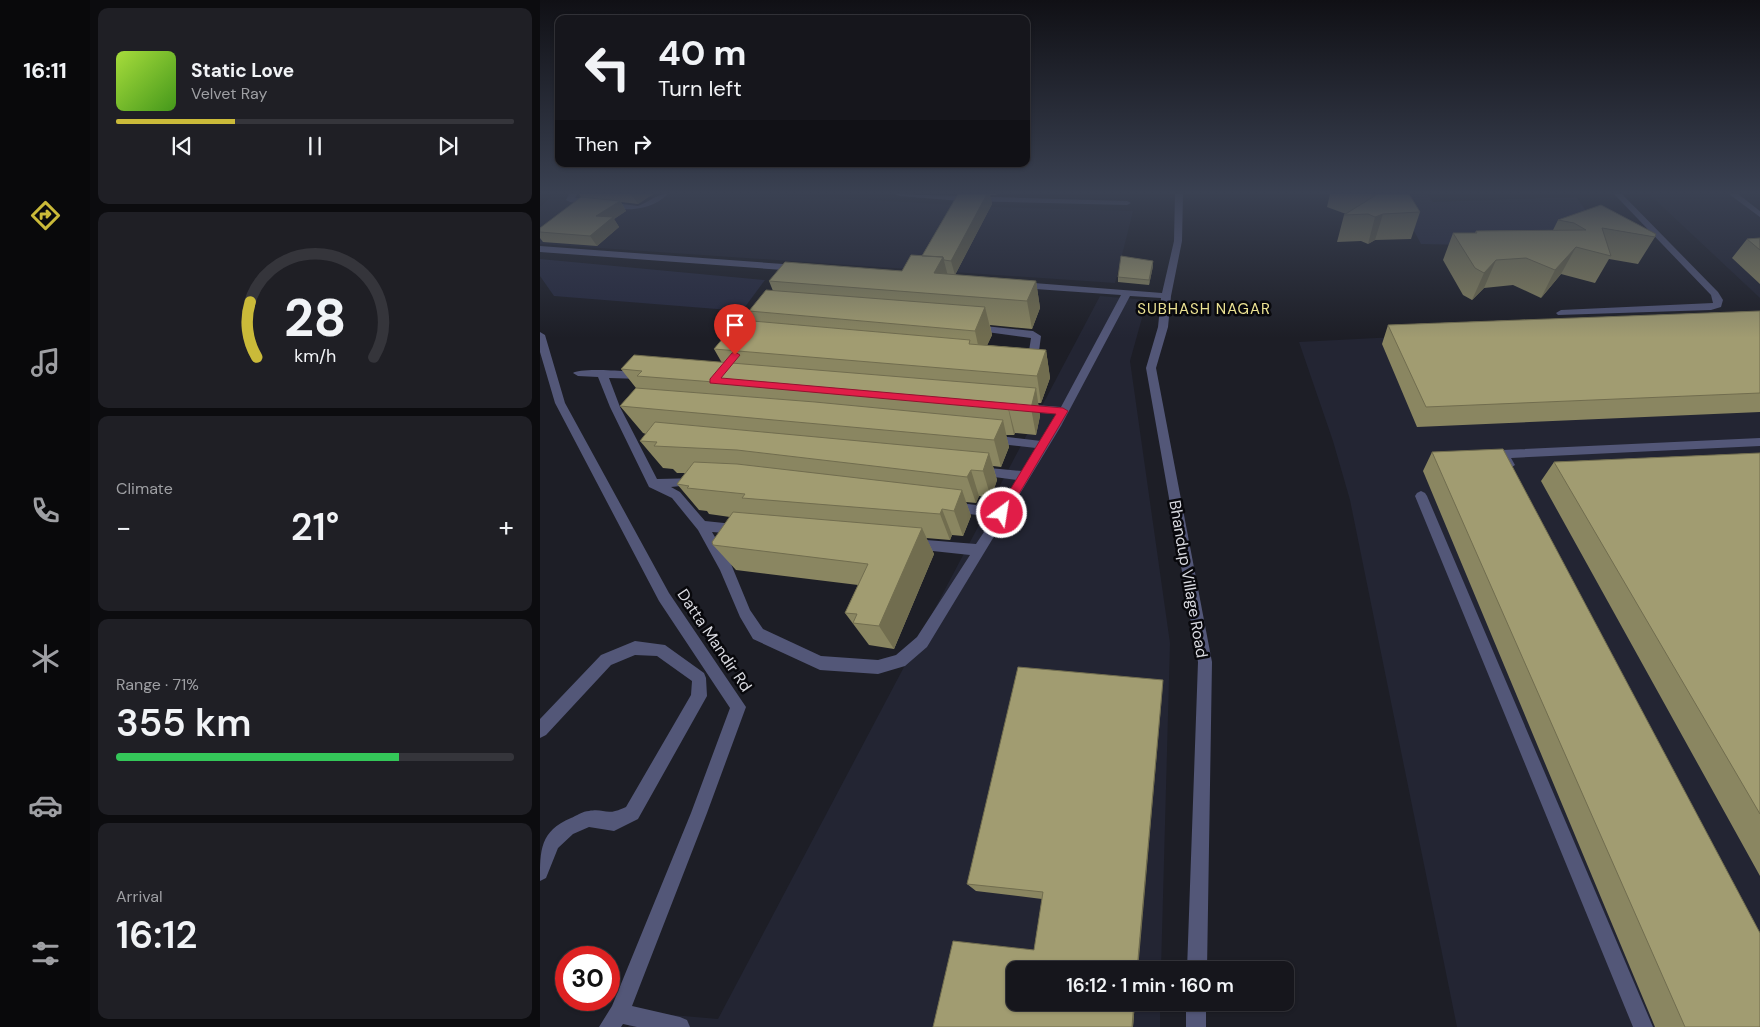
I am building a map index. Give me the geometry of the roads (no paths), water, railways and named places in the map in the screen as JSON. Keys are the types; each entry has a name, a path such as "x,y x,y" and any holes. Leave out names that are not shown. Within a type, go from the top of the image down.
{"street":[{"name":"Bhandup Village Road","path":"1178,242 1166,296 1163,327 1151,368 1205,662 1197,961"},
{"path":"1561,313 1711,307 1718,305 1715,294 1664,242"},
{"path":"540,248 805,269 800,276"},
{"path":"1010,284 1166,296"},
{"path":"602,373 636,439 653,484 676,495 702,526 726,568 745,613 758,634 820,663 878,667 900,661 922,642 1044,445 1104,341 1127,292"},
{"path":"963,328 1030,333 1036,336 1038,342 1031,358 1024,363 1012,365"},
{"name":"Datta Mandir Rd","path":"540,335 560,403 664,597 738,707 699,813 614,1020"},
{"path":"578,373 657,377"},
{"path":"1014,407 1063,411"},
{"path":"981,438 1044,445"},
{"path":"1517,480 1503,454 1760,442"},
{"path":"966,470 1024,476"},
{"path":"653,484 711,481"},
{"path":"1421,496 1643,1027"},
{"path":"943,506 1002,513"},
{"path":"702,526 751,530"},
{"path":"900,543 979,550"},
{"path":"540,730 606,660 635,648 660,650 699,678 699,696 632,813 614,822 589,819 567,828 551,842 540,872"},
{"path":"1196,1011 1196,1027"},
{"path":"614,1020 680,1027"}],"district":[{"name":"SUBHASH NAGAR","path":"1204,309"}]}
